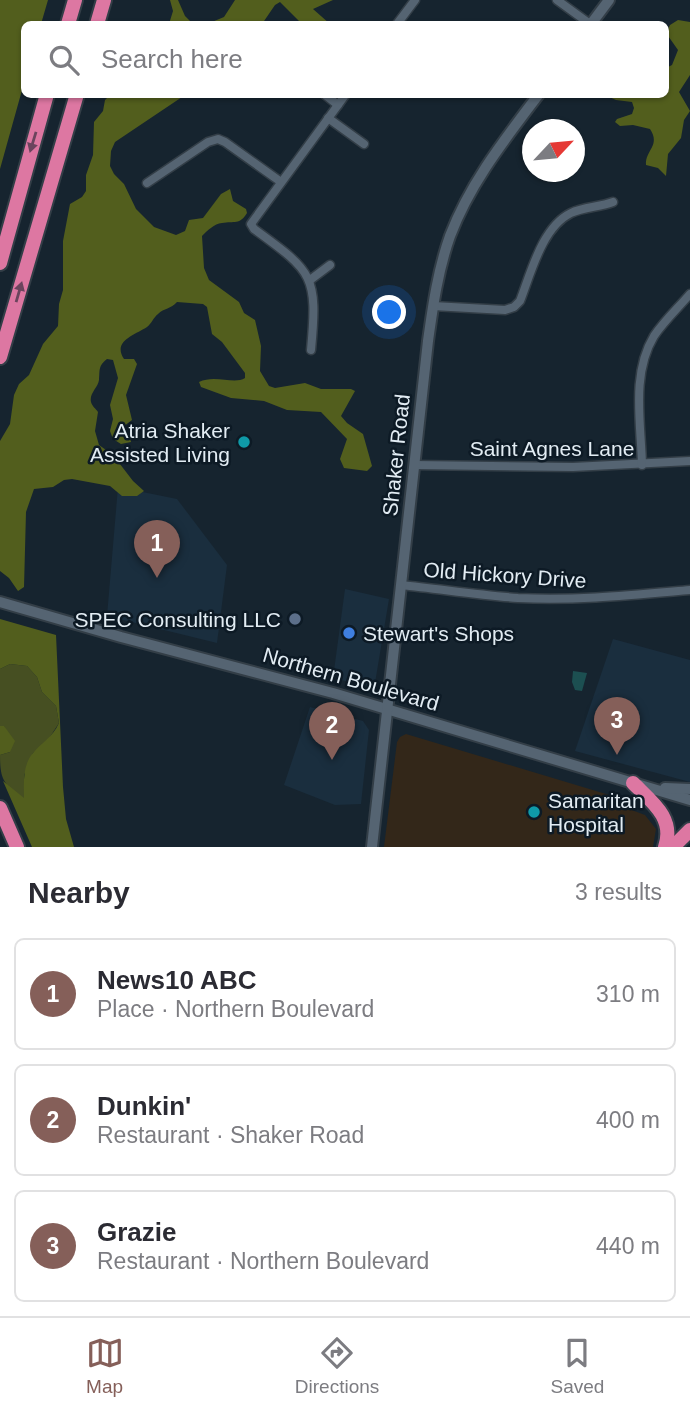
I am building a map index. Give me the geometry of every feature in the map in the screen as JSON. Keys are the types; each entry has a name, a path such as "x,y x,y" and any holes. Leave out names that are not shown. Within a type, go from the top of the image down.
{"highway":[{"path":"69,21 75,0"},
{"path":"98,21 104,0"},
{"path":"0,263 46,98"},
{"path":"0,357 76,98"},
{"path":"0,236 19,190"},
{"path":"633,783 665,818 668,830 665,847"},
{"path":"0,808 17,847"},
{"path":"0,822 9,847"},
{"path":"673,847 690,830"}],"main road":[{"path":"592,21 609,0"},
{"name":"Shaker Road","path":"372,847 433,306 446,247 468,195 535,98"},
{"name":"Northern Boulevard","path":"1,602 387,709 690,800"},
{"path":"648,788 690,789"}],"street":[{"path":"399,21 415,0"},
{"path":"558,0 586,21"},
{"path":"329,98 338,105"},
{"path":"311,349 314,309 310,280 296,261 251,225 342,98"},
{"path":"328,118 365,145"},
{"path":"147,183 215,139 225,142 281,182"},
{"path":"433,306 505,310 514,307 520,301 544,244 556,225 571,212 613,202"},
{"path":"310,280 330,265"},
{"path":"642,465 640,387 644,359 657,332 690,294"},
{"name":"Saint Agnes Lane","path":"414,465 547,467 690,461"},
{"name":"Old Hickory Drive","path":"401,586 551,599 690,590"}],"shaded area":[{"path":"118,487 177,499 227,565 217,643 107,616"},
{"path":"345,589 389,599 375,683 366,686 333,678"},
{"path":"613,639 690,660 690,782 575,751"},
{"path":"10,664 27,666 37,677 42,692 56,706 59,723 46,743 33,753 24,775 24,799 4,781 0,764 0,755 10,752 4,726 0,726 0,669"},
{"path":"573,671 587,673 582,691 575,690 572,682"},
{"path":"310,707 363,721 369,730 361,804 335,805 284,785"},
{"path":"406,734 616,797 621,806 645,815 656,829 653,847 384,847 397,742"}],"green space":[{"path":"0,0 48,0 42,21 21,21 21,94 0,169"},
{"path":"170,0 178,0 190,21 170,21 173,11"},
{"path":"235,0 333,0 313,9 327,21 299,21 280,2 264,21 214,21 224,17"},
{"path":"678,20 690,22 690,75 679,92 690,111 684,120 681,138 668,154 666,176 658,168 646,165 654,140 650,129 633,125 620,126 615,122 632,114 632,102 612,98 669,98 669,66 678,50 669,37 670,25"},
{"path":"181,98 115,142 110,166 114,174 124,184 136,209 154,227 176,235 185,231 189,220 203,218 221,194 230,189 233,201 246,209 247,213 239,221 216,225 202,236 204,268 209,280 239,302 244,313 255,320 261,346 260,371 269,386 275,388 305,383 321,389 355,391 341,416 363,434 372,466 367,471 344,468 340,459 347,439 321,412 287,410 264,401 231,398 201,387 199,382 205,380 241,380 245,378 245,373 222,342 212,334 207,307 203,304 177,302 160,312 147,327 127,339 121,348 124,359 134,359 137,364 126,395 132,420 120,429 122,433 130,436 131,442 121,444 113,439 110,431 113,419 110,405 118,378 113,360 107,359 101,366 98,383 92,393 92,405 98,412 95,431 99,445 113,455 144,491 137,496 122,496 110,486 72,479 64,480 53,487 34,489 26,512 24,587 18,591 0,571 0,441 10,424 14,395 19,384 29,375 43,344 58,326 63,290 63,241 70,204 82,197 86,191 86,175 93,155 94,122 103,111 105,100"},
{"path":"0,619 56,635 63,787 66,819 74,847 32,847 3,781 24,798 24,775 29,758 59,723 56,706 42,692 37,677 27,666 10,664 0,669"},
{"path":"0,726 4,726 15,741 10,752 0,755"}],"place":[{"name":"Atria Shaker Assisted Living","path":"244,442"},
{"name":"News10 ABC","path":"157,578"},
{"name":"SPEC Consulting LLC","path":"295,619"},
{"name":"Stewart's Shops","path":"349,633"},
{"name":"Grazie","path":"617,755"},
{"name":"Dunkin'","path":"332,760"},
{"name":"Samaritan Hospital","path":"534,812"}]}
